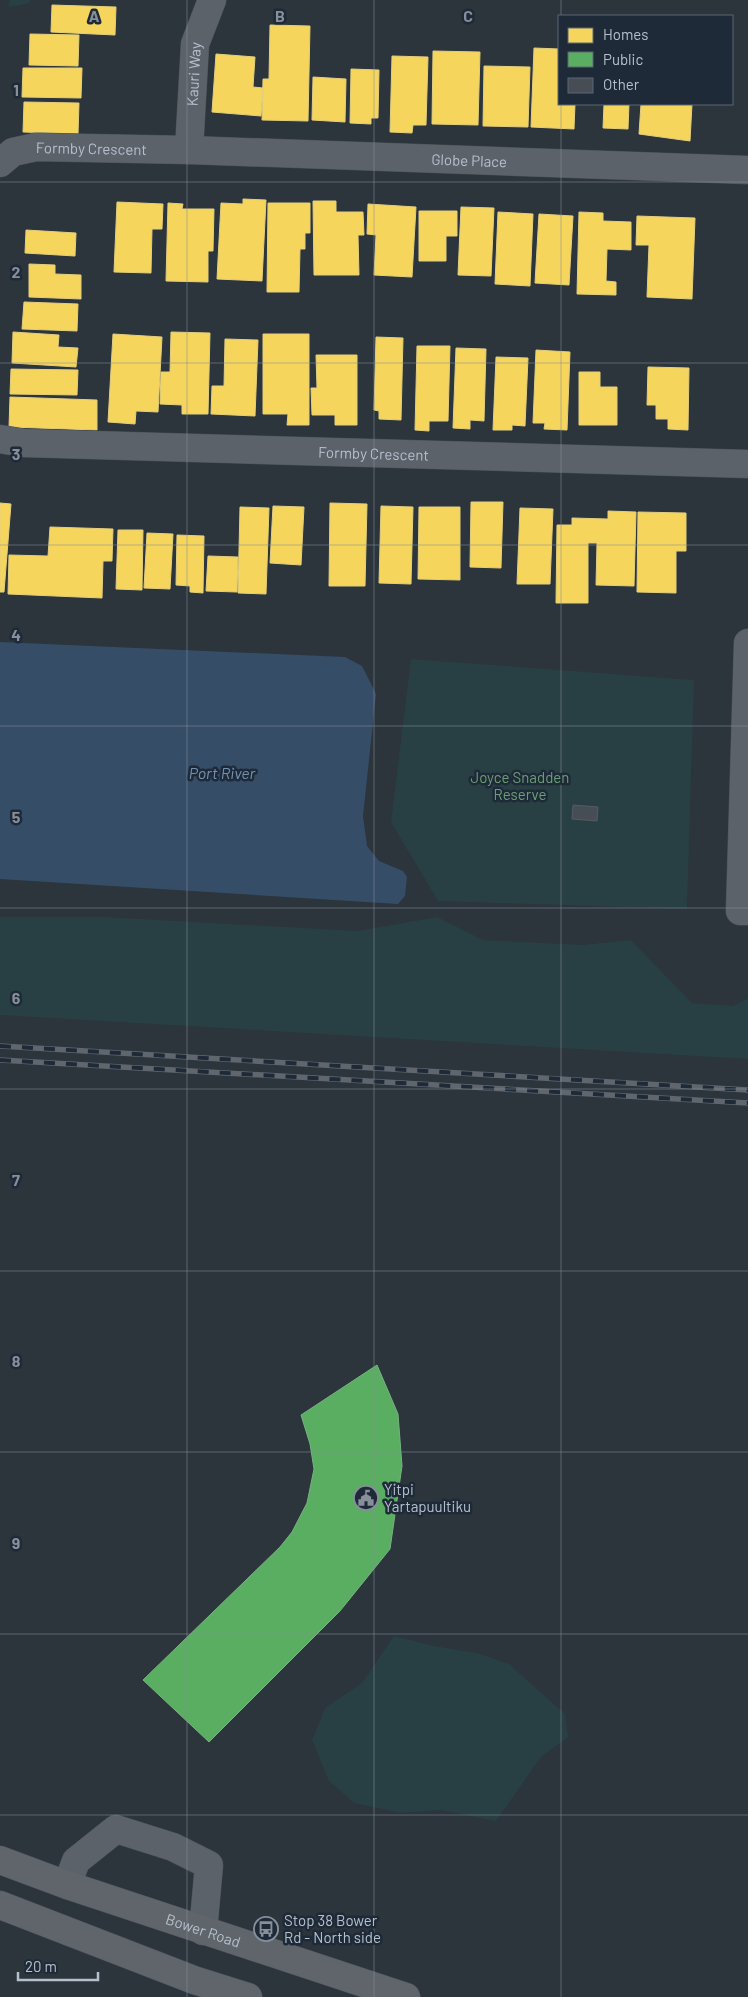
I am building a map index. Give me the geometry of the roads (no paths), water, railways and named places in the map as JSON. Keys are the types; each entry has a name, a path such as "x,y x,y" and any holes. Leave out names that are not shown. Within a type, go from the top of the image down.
{"main road":[{"name":"Bower Road","path":"0,1861 203,1931 406,1997"},
{"path":"0,1905 194,1980 248,1997"},
{"path":"194,1980 228,1997"}],"street":[{"name":"Kauri Way","path":"189,150 195,44 212,0"},
{"name":"Formby Crescent","path":"0,163 13,152 36,148 189,150"},
{"name":"Globe Place","path":"189,150 748,170"},
{"name":"Formby Crescent","path":"0,439 24,443 748,464"},
{"path":"744,911 748,643"},
{"path":"67,1885 76,1861 116,1829 173,1847 209,1865 203,1931"}],"water":[{"name":"Port River","path":"0,642 345,657 362,666 376,694 363,816 367,846 379,861 403,871 407,877 405,896 398,904 0,879"}],"railway":[{"path":"0,1046 748,1090"},
{"path":"0,1060 748,1103"}],"place":[{"name":"Yitpi Yartapuultiku","path":"366,1498"},
{"name":"Stop 38 Bower Rd - North side","path":"266,1929"}],"park label":[{"name":"Joyce Snadden Reserve","path":"520,786"}]}
